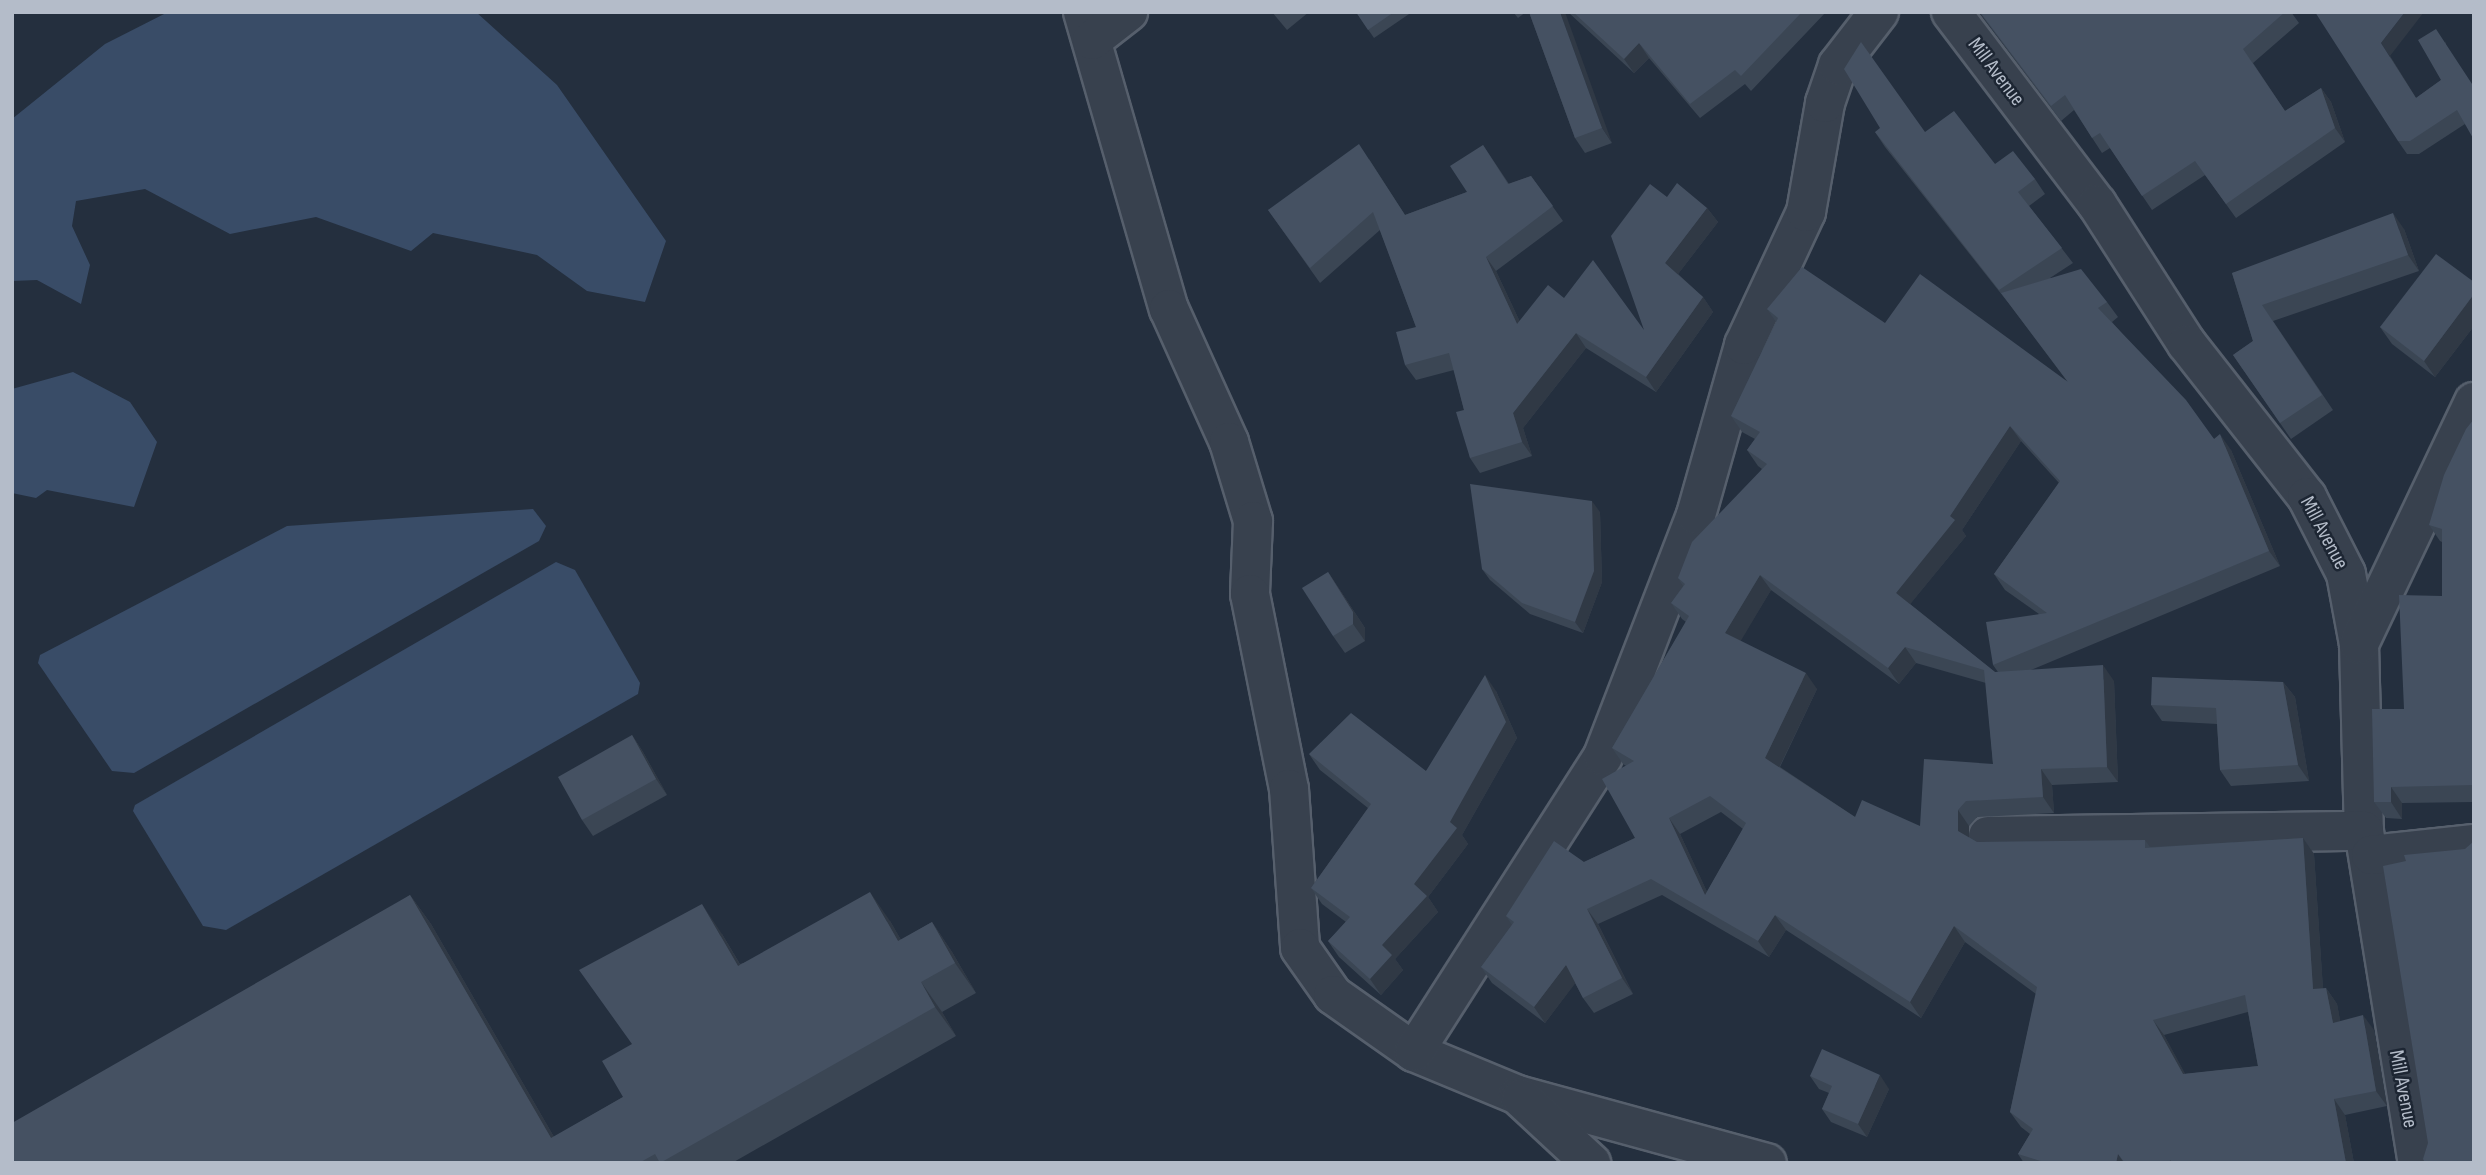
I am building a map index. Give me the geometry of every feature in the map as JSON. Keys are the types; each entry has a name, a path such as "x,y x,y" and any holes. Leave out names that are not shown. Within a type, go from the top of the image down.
{"street":[{"path":"1128,12 1088,26 1169,309 1229,442 1252,521 1250,594 1289,789 1300,948 1333,995 1414,1052 1518,1094 1767,1163"},
{"path":"1414,1052 1603,756 1696,515 1744,345 1806,212 1825,103 1838,65 1879,12"},
{"name":"Mill Avenue","path":"1951,12 2097,204 2187,344 2307,497 2346,574 2360,644 2367,843 2392,1029 2418,1163"},
{"path":"2360,644 2474,402"},
{"path":"1988,836 2474,844"},
{"path":"1518,1094 1591,1163"}],"water":[{"path":"168,12 476,12 557,85 666,241 645,302 587,291 537,255 433,233 411,251 316,217 230,234 145,189 76,201 72,226 90,265 81,304 37,280 12,281 12,119 105,44"},
{"path":"73,372 130,402 157,442 134,507 47,490 36,498 12,493 12,389"},
{"path":"533,509 546,526 539,541 134,773 112,771 38,663 40,655 287,526"},
{"path":"556,562 575,570 640,683 638,694 226,930 203,926 133,811 135,805"}],"building":[{"path":"1356,12 1394,12 1368,30"},
{"path":"1529,12 1560,12 1602,128 1575,138"},
{"path":"1573,12 1802,12 1741,76 1735,70 1690,104 1639,43 1624,59"},
{"path":"1980,12 2285,12 2243,49 2285,111 2321,88 2335,128 2226,204 2195,161 2142,196 2100,133 2092,138 2065,95 2051,106"},
{"path":"2315,12 2405,12 2381,43 2416,98 2441,80 2418,40 2436,29 2474,87 2474,140 2457,110 2410,141 2398,141"},
{"path":"1861,42 1925,132 1954,111 1995,164 2013,151 2035,179 2018,192 2062,248 1999,290 1875,132 1880,128 1844,69"},
{"path":"1359,144 1405,215 1467,192 1450,166 1483,145 1508,184 1531,176 1553,206 1486,257 1517,324 1548,285 1564,298 1593,260 1644,330 1611,236 1650,184 1667,197 1677,183 1707,208 1665,263 1703,297 1646,377 1576,333 1513,413 1522,442 1470,458 1456,412 1464,410 1449,353 1405,365 1396,332 1416,327 1373,212 1310,268 1268,210"},
{"path":"2393,213 2408,255 2262,305 2322,395 2280,423 2233,355 2253,341 2232,273"},
{"path":"2436,254 2474,282 2474,294 2424,361 2380,327"},
{"path":"1802,267 1885,323 1920,274 2068,382 2001,293 2081,269 2107,302 2098,308 2186,400 2214,439 2220,434 2269,551 1993,665 1986,622 2047,613 1994,574 2060,481 2010,426 1950,516 1955,520 1896,593 1995,672 2103,665 2107,767 2041,769 2043,797 1966,801 1958,810 1958,831 1977,842 2145,840 2145,848 2303,838 2313,989 2326,988 2333,1023 2363,1015 2376,1091 2334,1099 2346,1163 2171,1163 2171,1160 2167,1163 2125,1163 2118,1154 2116,1163 2047,1163 2018,1154 2033,1129 2010,1112 2037,987 1954,926 1910,1002 1775,915 1758,941 1651,879 1587,909 1622,978 1583,998 1566,965 1534,1007 1481,967 1514,922 1506,916 1554,841 1584,862 1635,838 1602,779 1634,761 1612,748 1689,616 1671,603 1685,584 1678,578 1692,542 1767,464 1747,450 1760,432 1731,416 1778,318 1767,309","holes":["1760,575 1888,668 1905,647 1984,670 1993,764 1924,759 1920,826 1862,800 1855,817 1765,758 1806,673 1725,633","1710,796 1746,823 1705,895 1669,818","2245,995 2258,1066 2183,1074 2153,1020"]},
{"path":"2474,419 2474,785 2391,787 2391,802 2374,802 2372,709 2404,709 2399,595 2442,596 2442,529 2429,525 2444,475 2466,429"},
{"path":"1470,484 1592,501 1594,571 1575,622 1522,603 1482,569"},
{"path":"1328,572 1353,612 1353,624 1333,636 1302,588"},
{"path":"1485,675 1506,722 1450,822 1457,828 1414,884 1427,896 1382,945 1392,955 1370,979 1328,941 1350,917 1311,888 1371,804 1309,754 1351,713 1426,771"},
{"path":"2152,677 2283,682 2298,765 2220,770 2216,708 2151,705"},
{"path":"632,735 656,779 582,820 558,777"},
{"path":"2474,841 2474,1163 2425,1163 2423,1159 2428,1143 2383,866 2406,861 2404,855 2465,849"},
{"path":"870,892 898,941 932,922 955,963 921,982 935,1007 660,1163 655,1154 639,1163 12,1163 12,1123 410,895 551,1138 623,1097 602,1061 632,1044 579,970 702,904 738,966"},
{"path":"1822,1049 1880,1075 1858,1124 1822,1109 1832,1086 1810,1076"}]}
